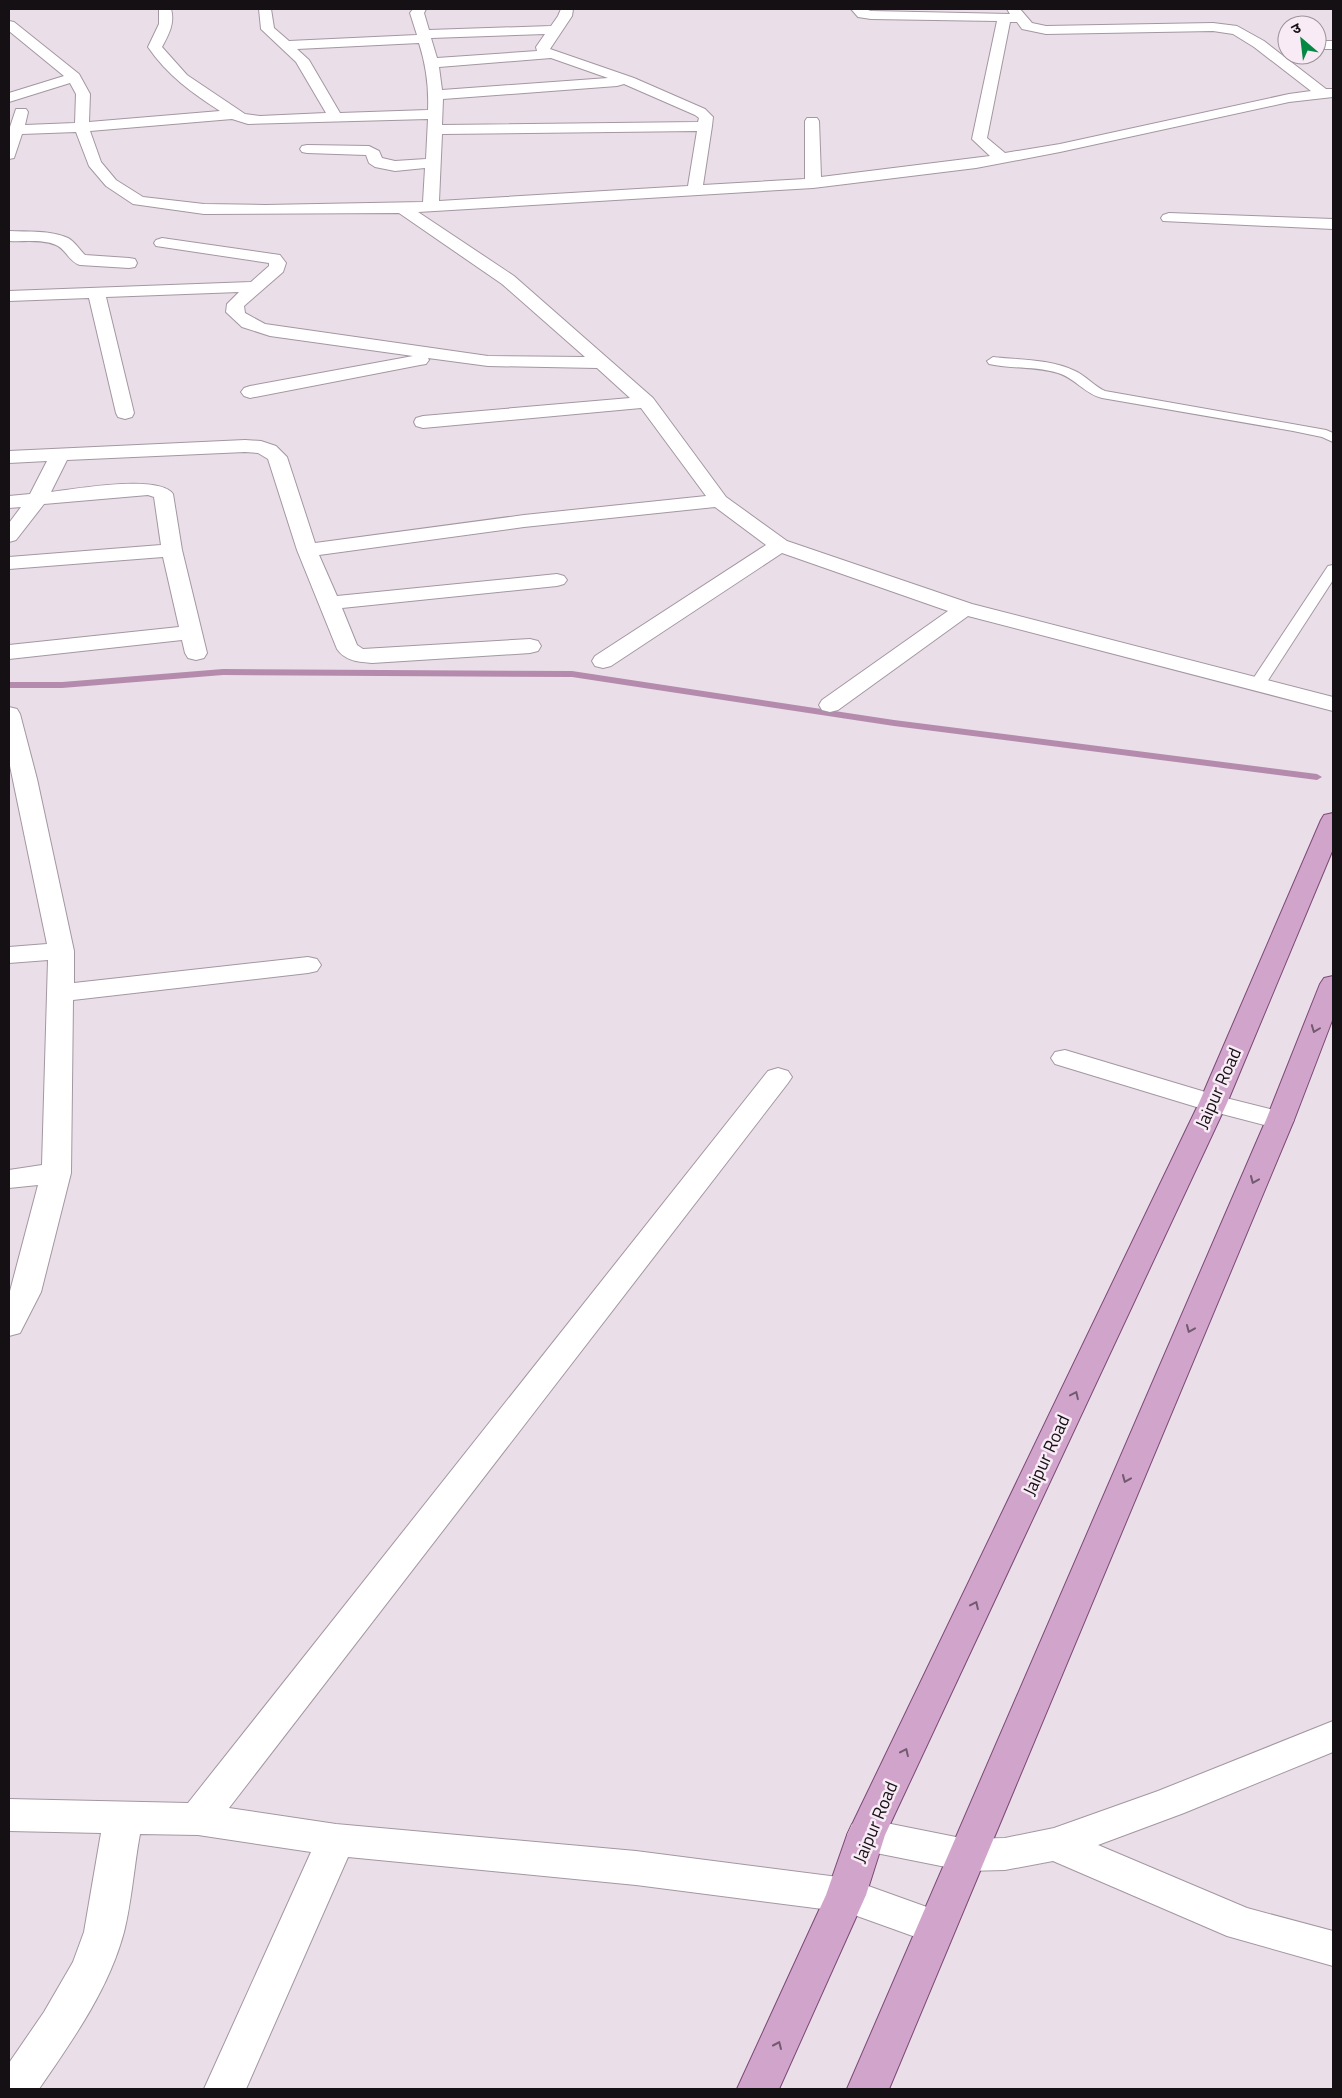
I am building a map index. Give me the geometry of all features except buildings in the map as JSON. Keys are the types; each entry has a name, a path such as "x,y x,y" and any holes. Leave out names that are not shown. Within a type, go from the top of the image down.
{"main road":[{"name":"Jaipur Road","path":"758,2089 846,1895 866,1835 1213,1103 1333,820"},
{"path":"868,2089 935,1927 1280,1120 1333,984"}],"street":[{"path":"165,9 168,16 156,47 160,55 181,79 235,114 248,120 435,114"},
{"path":"265,9 268,29 302,60 336,118"},
{"path":"420,9 417,13 432,63 436,95 431,205"},
{"path":"567,9 565,16 543,47 544,51 629,81 706,116 695,190"},
{"path":"857,9 864,14 871,15 1012,15 1027,26 1046,30 1226,27 1237,30 1259,44 1328,93"},
{"path":"1002,158 979,138 1012,15"},
{"path":"9,25 74,77 83,94 82,127 94,163 111,184 139,201 204,209 402,208 813,183 946,168 1289,98 1328,93"},
{"path":"285,45 555,30"},
{"path":"1259,44 1277,44"},
{"path":"432,63 550,54"},
{"path":"9,98 74,77"},
{"path":"436,95 629,81"},
{"path":"655,92 659,127"},
{"path":"9,155 26,94"},
{"path":"16,130 82,127 235,114"},
{"path":"812,121 813,183"},
{"path":"435,130 705,126"},
{"path":"307,149 369,151 374,154 374,160 379,164 434,163"},
{"path":"402,208 508,280 646,402 719,501 780,545 964,609 1333,704"},
{"path":"122,291 122,274 138,256 176,238 204,209"},
{"path":"1169,218 1333,224"},
{"path":"9,236 47,238 64,242 80,260 138,256"},
{"path":"162,243 274,259 278,263 277,268 236,304 235,312 242,321 254,327 276,332 488,361 601,363"},
{"path":"9,296 256,287"},
{"path":"96,292 124,412"},
{"path":"250,392 446,355"},
{"path":"423,422 646,402"},
{"path":"9,457 225,446 261,447 277,458 307,550 348,648 358,655 530,646"},
{"path":"9,536 37,500 60,455"},
{"path":"9,502 135,489 151,489 163,494 172,550 193,643 9,652"},
{"path":"307,550 524,521 719,501"},
{"path":"603,661 780,545"},
{"path":"9,563 172,550"},
{"path":"329,603 557,580"},
{"path":"830,705 964,609"},
{"path":"9,714 17,780 61,951 56,1173 26,1292 9,1325"},
{"path":"9,955 61,951"},
{"path":"60,993 308,965"},
{"path":"1065,1058 1213,1103 1280,1120"},
{"path":"198,1820 778,1077"},
{"path":"9,1179 56,1173"},
{"path":"866,1835 966,1855 1004,1854 1055,1844 1171,1802 1333,1736"},
{"path":"9,1815 198,1820 336,1840 636,1868 846,1895 935,1927"},
{"path":"15,2089 59,2025 91,1968 104,1932 123,1818"},
{"path":"225,2089 336,1840"},
{"path":"1055,1844 1241,1924 1333,1948"}],"lane":[{"path":"993,361 1062,370 1073,374 1090,389 1102,394 1294,427 1326,434 1333,438"},
{"path":"1257,685 1333,569"}],"waterway":[{"path":"9,685 62,685 223,672 572,674 894,723 1317,777"}]}
